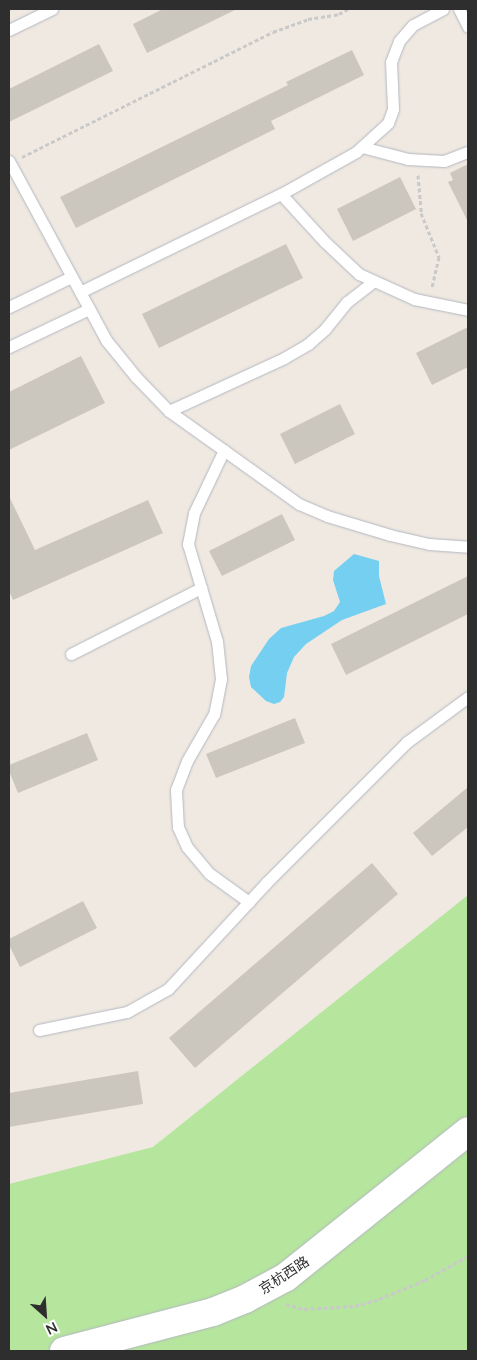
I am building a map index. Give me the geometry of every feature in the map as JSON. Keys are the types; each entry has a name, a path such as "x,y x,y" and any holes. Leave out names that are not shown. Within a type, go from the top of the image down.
{"street":[{"name":"京杭西路","path":"64,1351 213,1312 263,1289 286,1276 328,1244 468,1131"}],"lane":[{"path":"9,30 52,9"},
{"path":"80,292 281,194 362,147 388,123 393,109 391,62 399,41 413,26 443,9"},
{"path":"459,9 468,27"},
{"path":"362,147 417,159 444,161 468,152"},
{"path":"9,162 106,340 136,378 169,411 299,504 328,516 429,544 468,548"},
{"path":"281,194 324,242 359,274 414,300 468,310"},
{"path":"9,307 71,277"},
{"path":"169,411 284,358 308,344 325,329 347,302 374,281"},
{"path":"9,347 89,309"},
{"path":"224,450 194,513 188,544 217,641 220,679 214,714 187,761 176,790 178,828 187,847 210,874 248,902"},
{"path":"71,654 201,588"},
{"path":"39,1030 127,1012 168,989 248,902 407,742 468,698"}],"path":[{"path":"9,162 273,32 308,19 339,14 348,9"},
{"path":"417,159 421,213 439,257 428,303"},
{"path":"263,1289 289,1306 304,1309 355,1306 379,1300 425,1280 468,1256"}],"green space":[{"path":"468,895 468,1351 9,1351 9,1184 153,1147"}],"water":[{"path":"354,554 379,561 379,576 386,604 342,620 306,644 294,657 287,673 284,697 280,702 274,704 266,701 251,687 249,677 251,666 269,639 281,628 324,616 334,611 340,602 333,580 334,571"}],"building":[{"path":"163,9 237,9 147,53 133,24"},
{"path":"99,44 113,71 9,122 9,89"},
{"path":"352,50 364,75 271,121 275,129 76,228 60,197 288,85 286,82"},
{"path":"468,164 468,222 448,182 453,180 450,173"},
{"path":"400,177 416,209 353,241 337,209"},
{"path":"286,244 303,278 159,348 142,314"},
{"path":"468,327 468,367 432,385 416,353"},
{"path":"81,356 105,403 9,450 9,392"},
{"path":"340,404 355,434 295,464 280,434"},
{"path":"9,496 35,550 148,500 163,533 13,600 9,591"},
{"path":"282,514 295,540 222,576 209,551"},
{"path":"468,576 468,614 346,675 331,644"},
{"path":"295,718 305,743 216,778 206,754"},
{"path":"87,733 98,760 18,793 9,771 9,765"},
{"path":"468,787 468,827 432,856 413,833"},
{"path":"372,863 398,894 195,1068 169,1038"},
{"path":"83,901 97,928 20,967 9,945 9,939"},
{"path":"138,1071 143,1104 9,1127 9,1093"}]}
